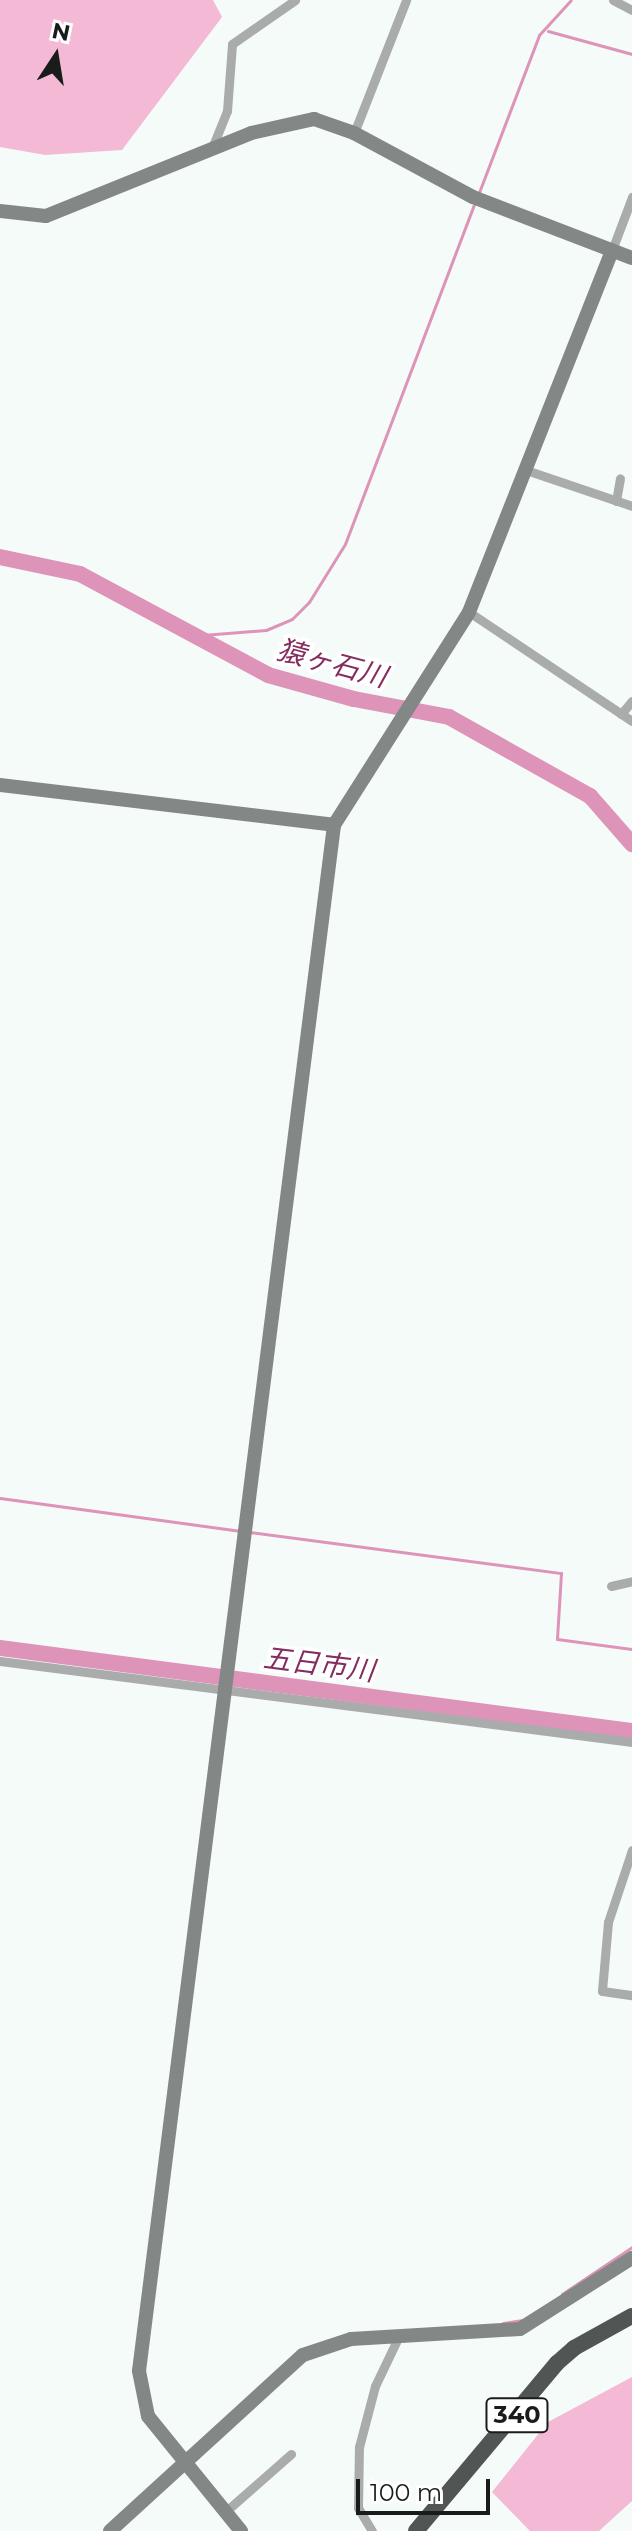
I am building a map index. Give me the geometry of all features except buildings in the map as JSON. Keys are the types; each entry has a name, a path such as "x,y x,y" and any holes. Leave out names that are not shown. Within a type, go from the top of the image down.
{"highway":[{"name":"340","path":"416,2531 557,2363 574,2348 632,2316"}],"street":[{"path":"211,149 227,111 232,44 295,0"},
{"path":"354,133 406,0"},
{"path":"613,0 632,10"},
{"path":"0,211 46,216 251,133 314,119 354,133 473,197 632,258"},
{"path":"241,2531 186,2459 148,2416 139,2371 334,825 469,612 632,197"},
{"path":"523,469 632,506"},
{"path":"616,501 620,478"},
{"path":"469,612 632,721"},
{"path":"621,714 632,701"},
{"path":"0,785 334,825"},
{"path":"611,1586 632,1581"},
{"path":"0,1661 367,1704 632,1742"},
{"path":"632,1850 610,1911 602,1991 632,1995"},
{"path":"110,2531 303,2355 351,2339 520,2329 632,2258"},
{"path":"372,2531 358,2508 359,2447 375,2386 399,2336"},
{"path":"225,2512 291,2454"}],"shaded area":[{"path":"0,0 213,0 222,17 122,150 45,155 0,147"},
{"path":"632,2377 632,2501 599,2531 530,2531 492,2492 548,2422"}],"waterway":[{"path":"478,195 539,35 571,0"},
{"path":"548,31 632,54"},
{"path":"190,636 266,630 292,619 309,602 345,544 475,202"},
{"name":"猿ヶ石川","path":"0,557 80,574 268,675 354,699 449,717 590,796 632,844"},
{"path":"0,1498 241,1531"},
{"path":"249,1532 561,1573 557,1639 632,1649"},
{"name":"五日市川","path":"0,1648 632,1731"},
{"path":"562,2294 632,2247"},
{"path":"503,2323 523,2320"}]}
